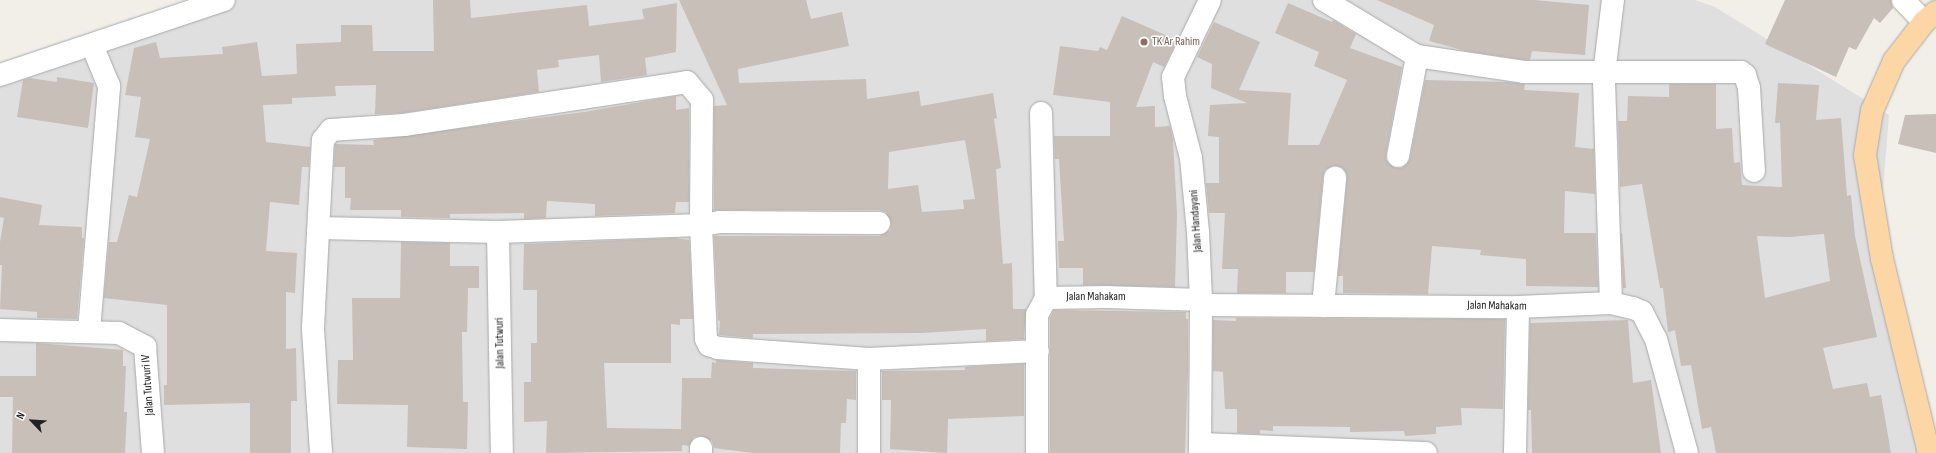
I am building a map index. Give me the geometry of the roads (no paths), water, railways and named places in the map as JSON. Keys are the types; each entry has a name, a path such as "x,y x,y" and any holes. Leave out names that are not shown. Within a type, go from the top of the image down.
{"main road":[{"path":"1929,453 1882,259 1865,156 1872,112 1894,61 1930,17"}],"street":[{"path":"0,75 224,0"},
{"name":"Jalan Handayani","path":"1200,449 1201,302 1191,158 1175,96 1173,76 1210,0"},
{"path":"1324,0 1417,56 1524,72 1604,74 1734,72 1745,75 1749,88 1754,171"},
{"path":"1612,303 1604,74 1613,0"},
{"path":"1903,0 1930,17"},
{"path":"0,330 89,331 109,86 92,45"},
{"path":"1398,156 1417,56"},
{"path":"320,453 313,328 323,140 331,130 404,125 682,81 691,84 702,100 701,225 706,339 709,345 718,348 869,360 1038,351"},
{"path":"1037,453 1038,315 1046,298 1041,113"},
{"path":"1323,306 1335,178"},
{"path":"319,228 498,232 701,225 720,222 879,223"},
{"name":"Jalan Tutwuri","path":"498,232 502,453"},
{"name":"Jalan Mahakam","path":"1046,298 1108,297 1323,306 1518,307 1612,303 1642,312 1649,321 1656,339 1687,453"},
{"path":"1515,453 1518,307"},
{"name":"Jalan Tutwuri IV","path":"89,331 119,333 145,347 153,453"},
{"path":"869,360 869,453"},
{"path":"1200,449 1426,453"}],"place":[{"name":"TK Ar Rahim","path":"1144,42"}]}
